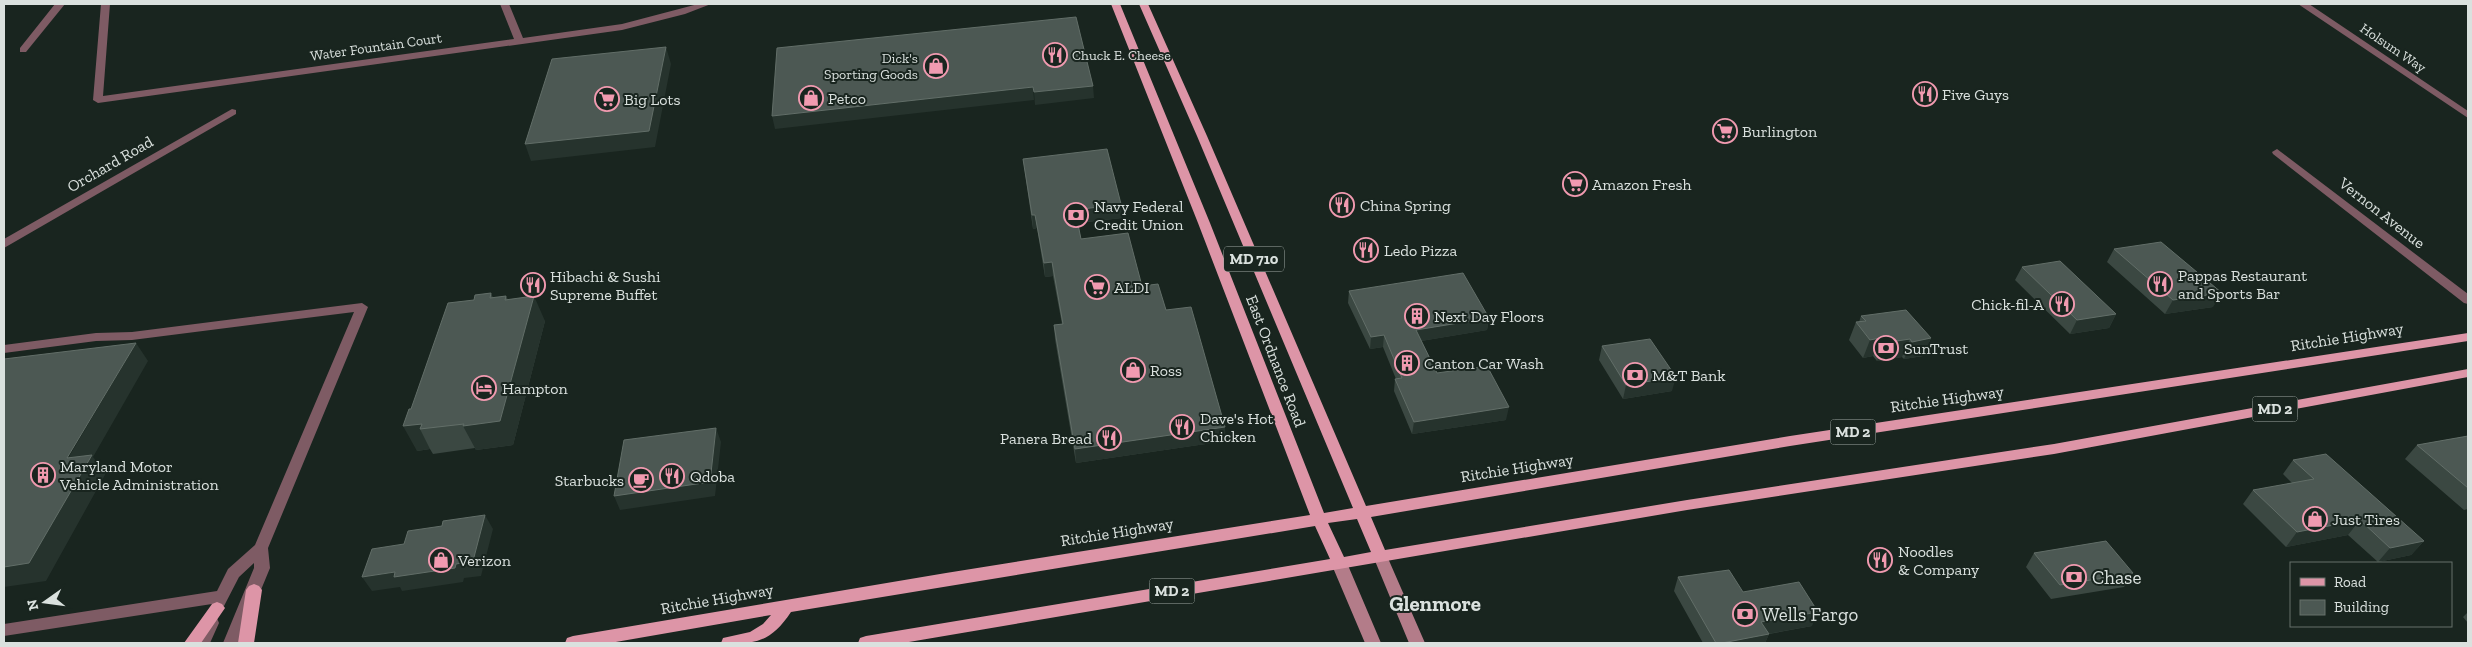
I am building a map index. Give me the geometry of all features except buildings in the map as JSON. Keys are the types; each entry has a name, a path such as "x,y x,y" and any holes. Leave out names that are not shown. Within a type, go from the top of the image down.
{"main road":[{"name":"East Ordnance Road","path":"1115,4 1204,223 1319,519 1339,563"},
{"name":"East Ordnance Road","path":"1143,4 1202,136 1380,556"},
{"name":"Ritchie Highway","path":"573,643 786,606 1781,442 2468,337"},
{"name":"MD 2","path":"866,643 1687,505 2054,449 2468,373"},
{"path":"1380,556 1416,643"},
{"path":"1339,563 1373,643"},
{"path":"246,643 254,590"},
{"path":"192,643 220,602"},
{"path":"729,643 764,634 776,623 786,606"}],"street":[{"path":"23,50 60,4"},
{"name":"Water Fountain Court","path":"105,4 98,100 622,27 706,4"},
{"path":"504,4 519,41"},
{"name":"Water Fountain Court","path":"658,18 689,4"},
{"name":"Holsum Way","path":"2303,4 2468,114"},
{"name":"Orchard Road","path":"4,244 232,112"},
{"name":"Vernon Avenue","path":"2277,152 2468,300"},
{"path":"4,249 22,233"},
{"path":"4,349 96,337 132,336 362,307 261,548 233,573 202,643"},
{"path":"231,643 262,568 261,548"},
{"path":"4,630 220,602"}],"place":[{"name":"Chuck E. Cheese","path":"1055,55"},
{"name":"Dick's Sporting Goods","path":"936,66"},
{"name":"Five Guys","path":"1925,94"},
{"name":"Petco","path":"811,98"},
{"name":"Big Lots","path":"607,99"},
{"name":"Burlington","path":"1725,131"},
{"name":"Amazon Fresh","path":"1575,184"},
{"name":"China Spring","path":"1342,205"},
{"name":"Navy Federal Credit Union","path":"1076,215"},
{"name":"Ledo Pizza","path":"1366,250"},
{"name":"Pappas Restaurant and Sports Bar","path":"2160,284"},
{"name":"Hibachi & Sushi Supreme Buffet","path":"533,285"},
{"name":"ALDI","path":"1097,287"},
{"name":"Chick-fil-A","path":"2062,304"},
{"name":"Next Day Floors","path":"1417,316"},
{"name":"SunTrust","path":"1886,348"},
{"name":"Canton Car Wash","path":"1407,363"},
{"name":"Ross","path":"1133,370"},
{"name":"M&T Bank","path":"1635,375"},
{"name":"Hampton","path":"484,388"},
{"name":"Dave's Hot Chicken","path":"1182,427"},
{"name":"Panera Bread","path":"1109,438"},
{"name":"Maryland Motor Vehicle Administration","path":"43,475"},
{"name":"Qdoba","path":"672,476"},
{"name":"Starbucks","path":"641,480"},
{"name":"Just Tires","path":"2315,519"},
{"name":"Verizon","path":"441,560"},
{"name":"Noodles & Company","path":"1880,560"},
{"name":"Chase","path":"2074,577"},
{"name":"Wells Fargo","path":"1745,614"}],"district":[{"name":"Glenmore","path":"1435,603"}]}
